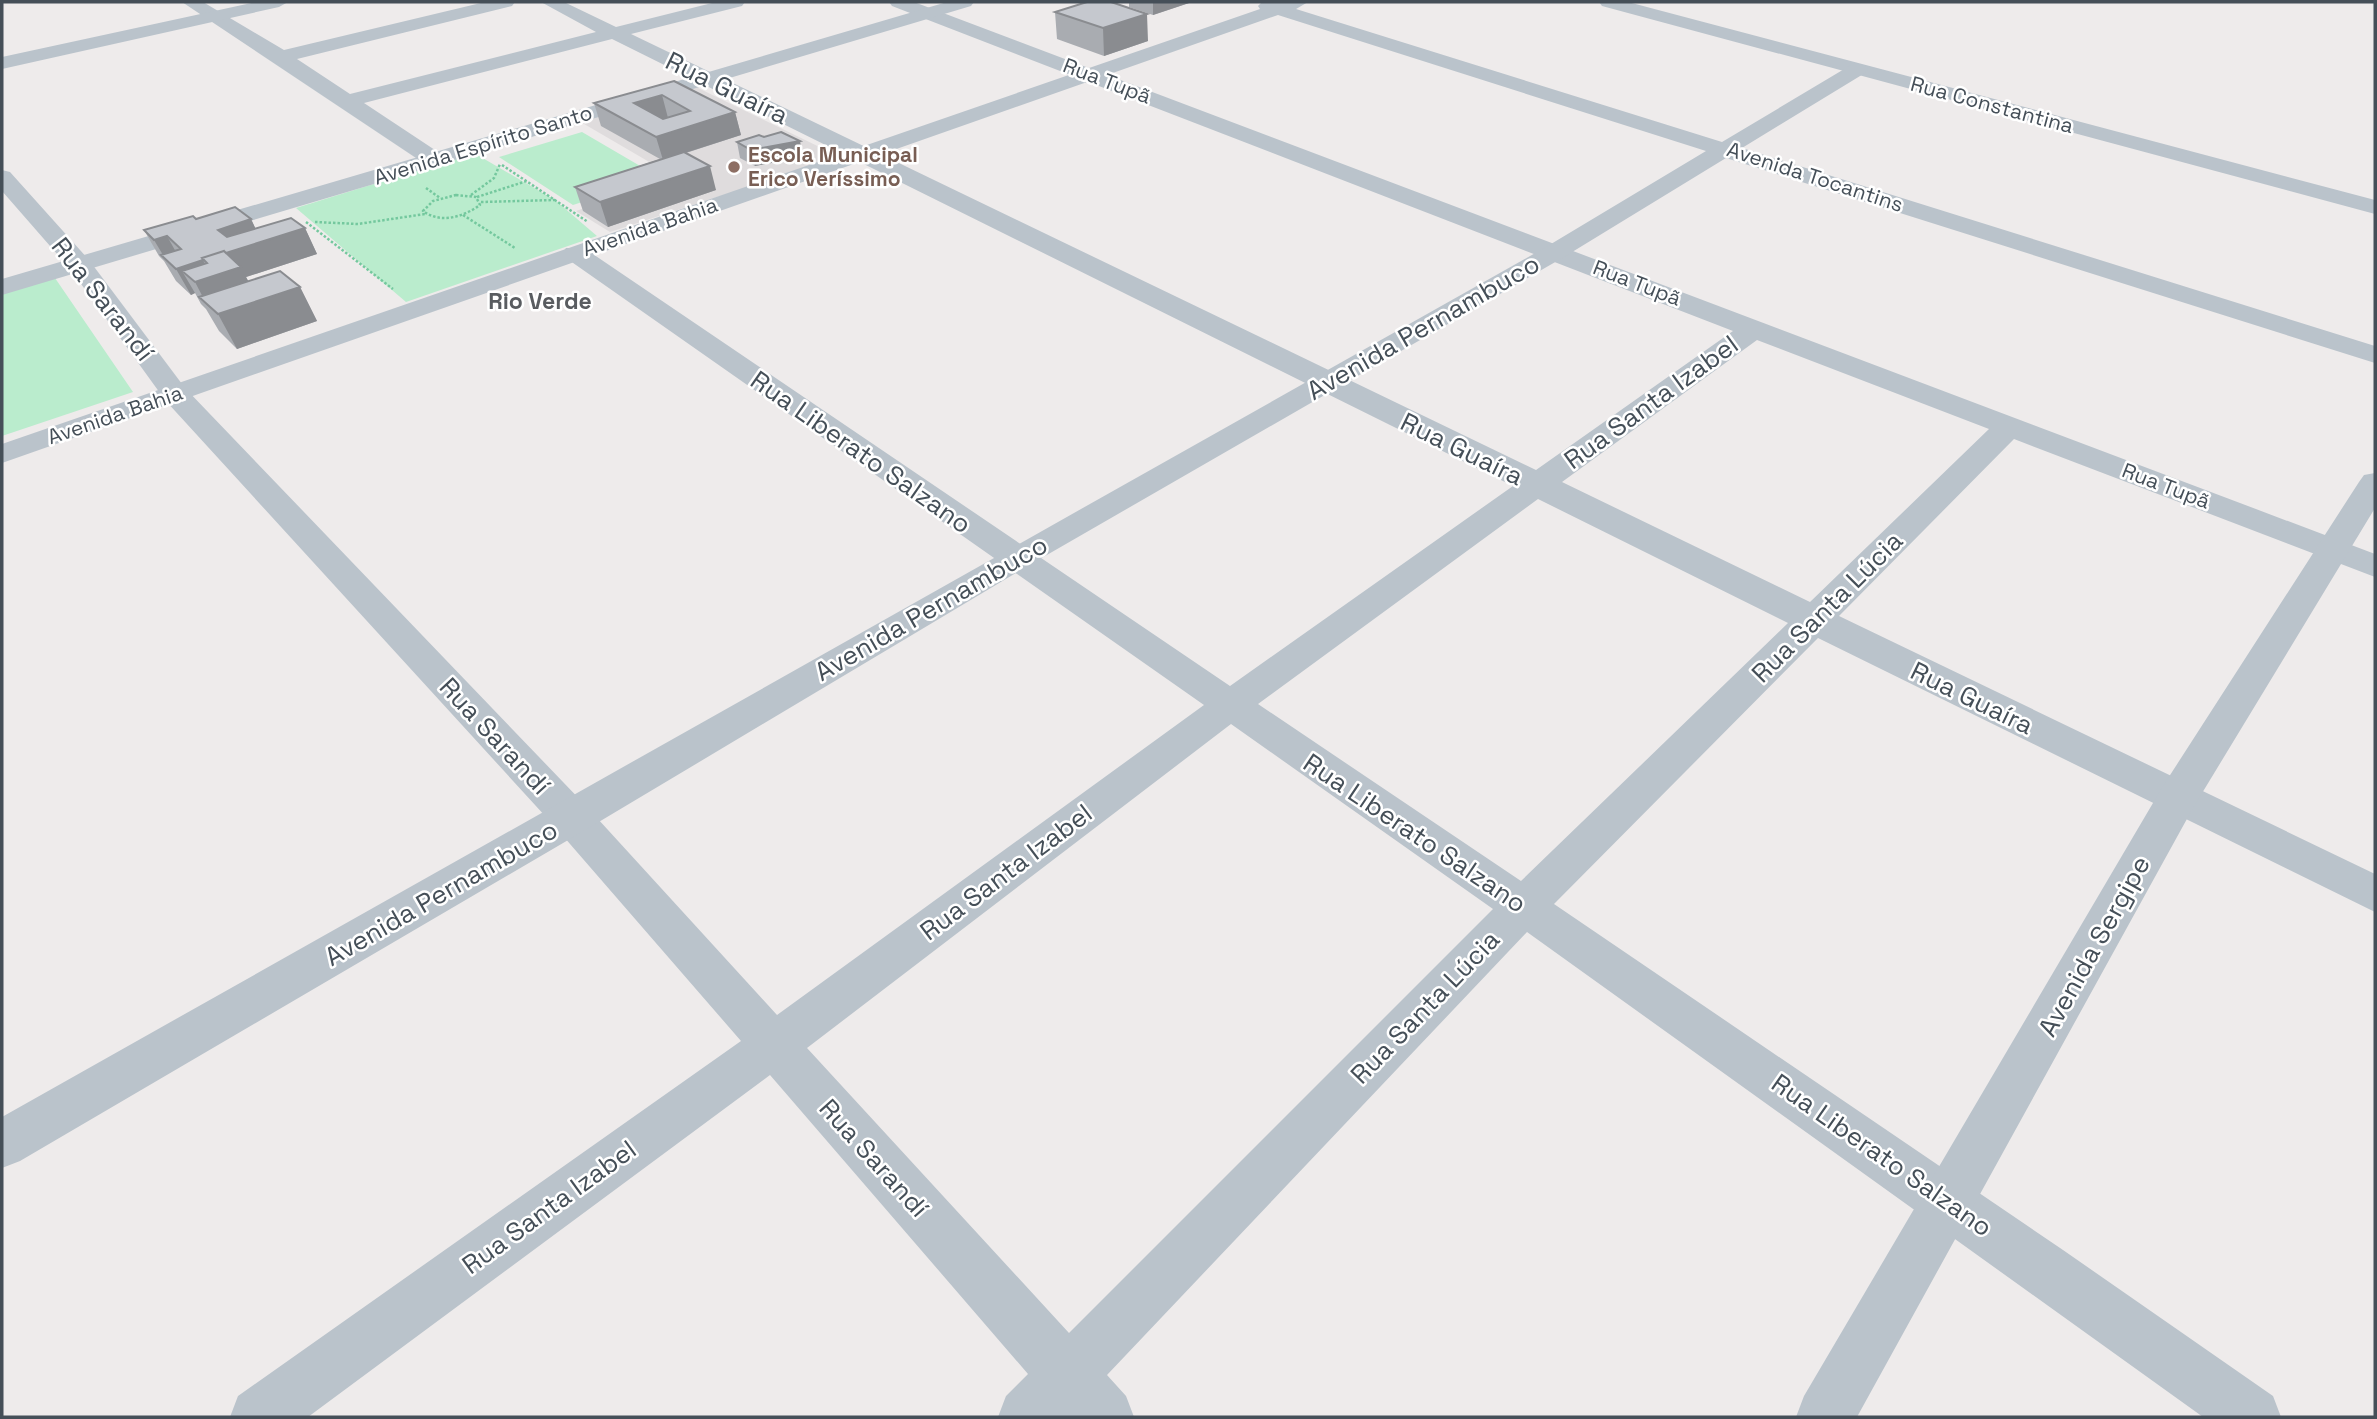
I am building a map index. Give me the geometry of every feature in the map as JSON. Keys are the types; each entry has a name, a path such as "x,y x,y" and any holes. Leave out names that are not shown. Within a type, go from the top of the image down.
{"street":[{"path":"191,2 211,17 281,57 344,102 433,159"},
{"path":"2,63 279,2"},
{"path":"281,57 506,2"},
{"name":"Rua Guaíra","path":"550,2 2375,894"},
{"path":"344,102 736,2"},
{"name":"Rua Tupã","path":"898,2 2375,566"},
{"name":"Avenida Espírito Santo","path":"2,287 965,2"},
{"name":"Avenida Tocantins","path":"1255,2 1288,5 1723,148 2375,355"},
{"name":"Rua Constantina","path":"1608,2 2375,207"},
{"name":"Avenida Bahia","path":"2,454 1288,5"},
{"name":"Avenida Pernambuco","path":"2,1144 572,818 1014,559 1555,252 1723,148 1858,69"},
{"name":"Rua Sarandí","path":"2,177 80,264 176,394 572,818 1105,1417"},
{"name":"Rua Liberato Salzano","path":"557,260 1014,559 1951,1201 2252,1417"},
{"name":"Rua Santa Izabel","path":"259,1417 774,1045 1229,706 1755,328"},
{"name":"Rua Santa Lúcia","path":"1027,1417 1522,907 2010,426"},
{"name":"Avenida Sergipe","path":"1825,1417 1951,1201 2178,797 2375,482"}],"path":[{"path":"470,196 494,178 500,163 614,240"},
{"path":"425,214 424,208 433,201 448,197 477,197 527,181"},
{"path":"477,197 481,202"},
{"path":"481,202 555,200"},
{"path":"418,309 305,221 358,224 425,214 445,218 463,215 476,209 481,202"},
{"path":"463,215 557,260"}],"shaded area":[{"name":"Escola Municipal Erico Veríssimo","path":"696,87 840,157 610,232 576,211 675,177 579,121"}],"green space":[{"path":"582,132 659,177 573,205 499,157"},
{"path":"474,153 555,200 597,236 406,302 296,208"},
{"path":"55,278 133,392 2,436 2,294"}],"building":[{"path":"1087,2 1111,2 1147,14 1103,28 1055,12"},
{"path":"674,81 735,112 656,137 594,103","holes":["662,95 690,111 663,119 634,103"]},
{"path":"781,132 800,141 751,150 737,142 759,135 764,137"},
{"path":"684,152 710,166 600,202 575,187"},
{"path":"235,207 251,219 218,230 227,237 291,218 305,228 226,253 224,251 176,269 161,255 181,249 167,236 154,240 144,230 193,216 196,219"},
{"path":"224,251 241,267 195,282 182,271 207,263 202,258"},
{"path":"280,271 300,287 218,314 199,297"}],"place":[{"name":"Escola Municipal Erico Veríssimo","path":"734,167"}],"district":[{"name":"Rio Verde","path":"540,301"}]}
